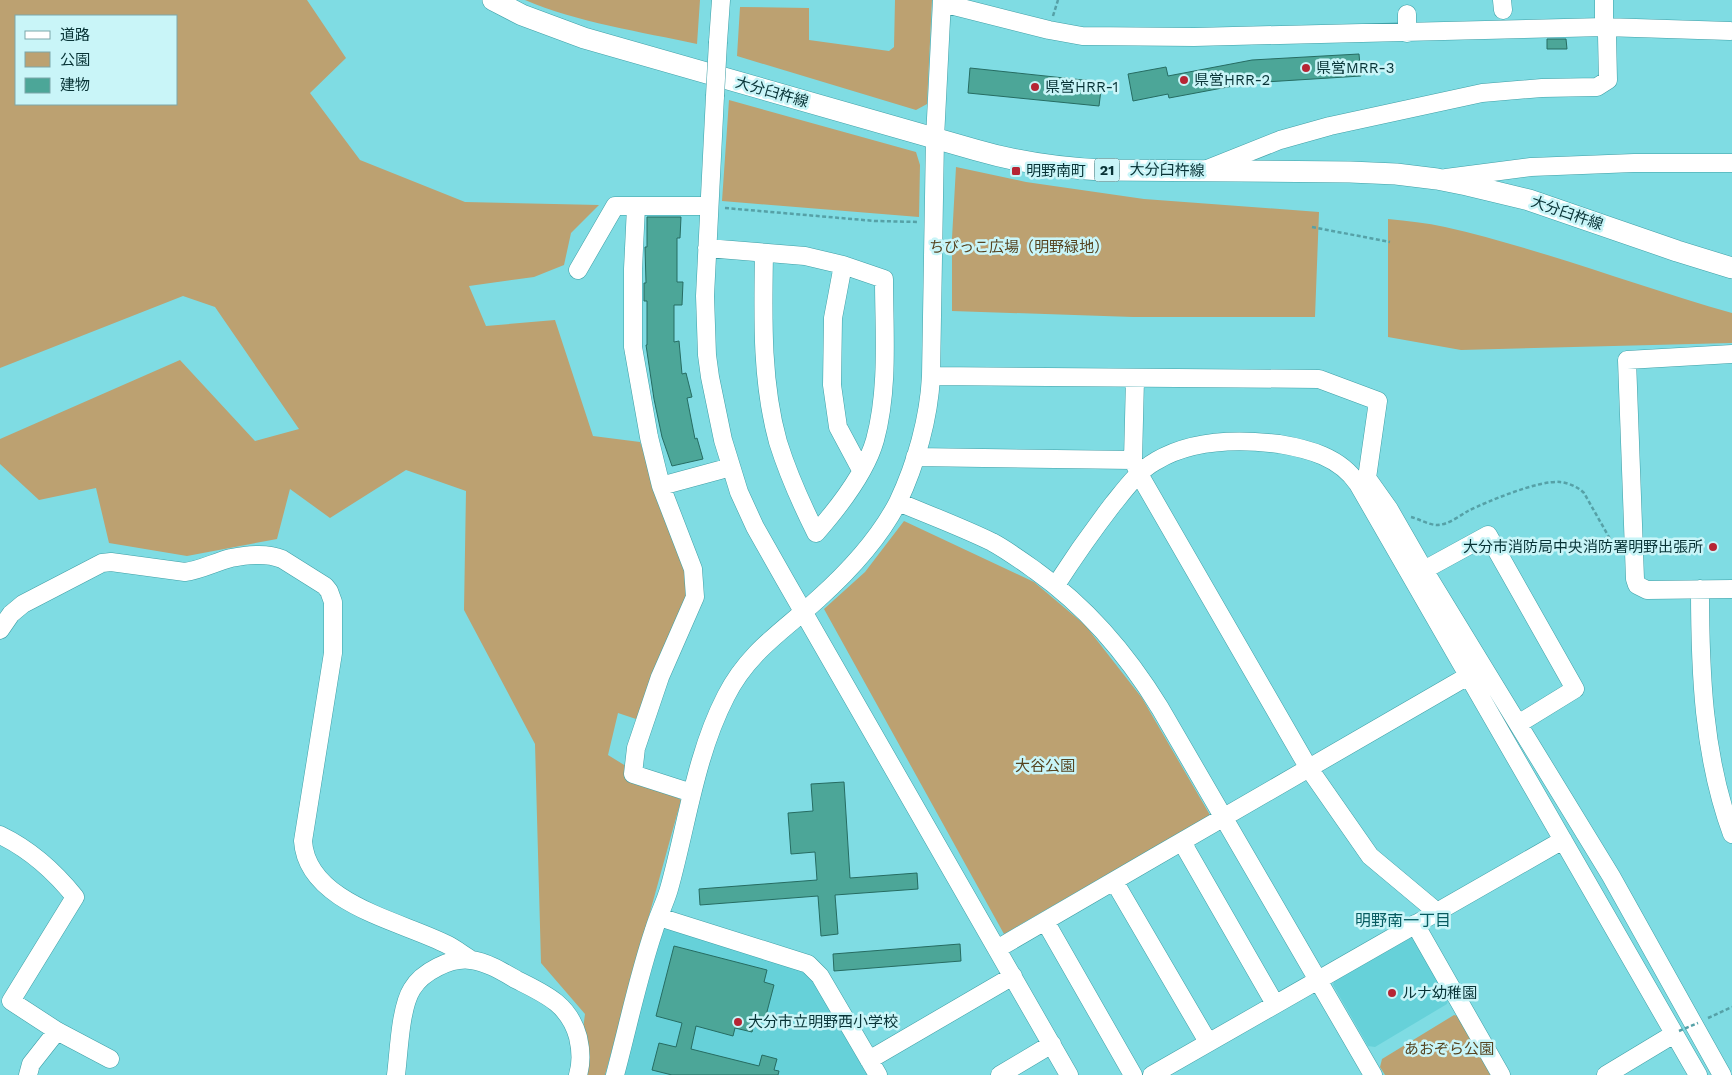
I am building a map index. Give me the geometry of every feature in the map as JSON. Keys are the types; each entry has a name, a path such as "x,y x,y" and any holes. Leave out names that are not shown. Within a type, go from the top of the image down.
{"main road":[{"name":"大分臼杵線","path":"493,0 522,15 584,38 997,156 1053,166 1102,170 1359,173 1396,174 1437,179 1476,186 1529,200 1732,268"}],"street":[{"path":"721,0 716,96 716,207 707,248 705,316 707,360 718,423 731,467 755,527 1069,1075"},
{"path":"1199,170 1214,168 1230,159 1280,140 1330,126 1482,93 1542,88 1597,87 1608,80 1604,0"},
{"path":"616,1075 651,939 669,891 692,793 716,715 736,677 759,649 834,585 851,567 898,502 915,457 927,410 931,376 935,138 942,1 1048,30 1082,36 1194,37 1604,27 1730,31"},
{"path":"1406,14 1407,33"},
{"path":"1437,179 1531,167 1732,163"},
{"path":"578,270 615,206 716,207"},
{"path":"636,207 633,269 633,347 649,437 661,486 693,569 696,597 660,677 636,748 633,774 692,793"},
{"path":"707,248 805,256 843,265 884,279 881,406 875,441 840,506 816,533 791,478 778,441 768,396 764,353 764,253"},
{"path":"843,265 833,318 832,384 838,426 861,470"},
{"path":"1732,354 1627,360 1635,579 1637,585 1643,589 1732,589"},
{"path":"931,376 1318,379 1378,401 1362,481 1468,676 1677,1033 1698,1075"},
{"path":"1134,379 1136,467 1308,767 1370,856 1437,912"},
{"path":"915,457 1136,467 1172,453 1204,444 1256,441 1292,446 1311,451 1333,460 1362,481 1389,509 1424,570 1611,876 1722,1075"},
{"path":"661,486 731,467"},
{"path":"1056,584 1136,467"},
{"path":"898,502 993,543 1022,560 1056,584 1100,625 1132,664 1160,708 1373,1075"},
{"path":"1424,570 1488,535 1575,689 1518,724"},
{"path":"0,630 11,614 23,604 102,563 111,562 185,572 240,557 276,556 325,586 333,602 333,653 304,841 304,852 308,862 322,881 337,894 358,906 448,945 470,960"},
{"path":"1700,589 1700,653 1705,710 1719,787 1732,834"},
{"path":"997,948 1468,676"},
{"path":"0,836 19,844 65,884 75,897 11,1001 57,1032 110,1059"},
{"path":"1152,1075 1563,840"},
{"path":"1182,842 1275,1004"},
{"path":"1114,881 1208,1042"},
{"path":"659,917 808,964 820,976 873,1068 1013,976"},
{"path":"1045,921 1133,1075"},
{"path":"1415,924 1501,1075"},
{"path":"396,1075 404,1010 412,988 429,972 441,966 470,960 484,963 544,993 564,1009 575,1025 580,1045 581,1058 578,1075"},
{"path":"28,1075 31,1064 57,1032"},
{"path":"1606,1075 1677,1033"},
{"path":"1000,1075 1052,1044"}],"path":[{"path":"716,207 874,221 934,222"},
{"path":"1312,227 1390,242"},
{"path":"1411,516 1436,526 1445,524 1479,506 1502,497 1542,484 1560,482 1578,487 1584,493 1620,557"},
{"path":"1707,1019 1732,1007"},
{"path":"1677,1033 1698,1023"}],"shaded area":[{"name":"大分市立明野西小学校","path":"667,926 808,969 870,1075 623,1075 660,930"},
{"name":"ルナ幼稚園","path":"1407,935 1415,936 1449,997 1447,1004 1375,1047 1368,1046 1333,985 1335,978"}],"green space":[{"path":"0,0 307,0 346,58 310,93 360,160 465,202 599,205 571,233 564,265 534,277 469,286 486,326 555,320 593,436 640,442 680,553 692,596 642,721 618,713 608,755 681,800 605,1075 577,1075 585,1014 541,963 535,744 464,610 466,491 406,470 330,518 290,489 277,539 187,556 109,543 96,488 39,500 0,464 0,439 180,360 255,441 299,429 215,307 183,296 0,368"},
{"path":"525,0 700,0 697,44 587,20"},
{"path":"895,0 932,0 927,104 916,110 737,56 740,7 809,8 809,40 889,51 894,47"},
{"path":"729,100 916,152 920,165 919,217 722,201"},
{"name":"ちびっこ広場（明野緑地）","path":"956,167 1026,182 1144,199 1319,212 1315,317 1133,317 952,311 952,238"},
{"path":"1388,219 1417,222 1481,236 1732,313 1732,343 1461,350 1388,337"},
{"name":"大谷公園","path":"904,521 1034,582 1085,625 1142,698 1210,815 1004,934 824,609 865,572"},
{"name":"あおぞら公園","path":"1454,1015 1461,1017 1495,1075 1385,1075 1380,1067 1382,1059"}],"building":[{"path":"1547,39 1566,39 1567,49 1547,49"},
{"path":"1359,54 1361,76 1249,83 1169,98 1168,94 1133,101 1128,74 1166,67 1168,76 1252,60"},
{"name":"県営HRR-1","path":"970,68 1102,82 1099,106 968,93"},
{"path":"647,217 681,217 680,238 677,238 677,282 683,282 682,305 674,305 674,342 679,341 682,374 686,373 692,397 687,398 695,439 697,438 703,459 672,466 662,437 646,345 647,301 644,301 644,283 646,283 645,247 647,247"},
{"path":"844,782 850,878 917,873 918,889 835,895 838,934 821,936 818,896 700,905 699,889 817,880 815,852 791,854 788,813 813,811 811,784"},
{"path":"960,944 961,961 834,971 833,954"},
{"path":"674,946 767,970 764,982 774,985 764,1023 755,1020 752,1032 735,1028 733,1036 696,1026 691,1049 759,1066 762,1055 777,1059 774,1070 779,1071 778,1075 672,1075 652,1070 659,1043 676,1047 682,1023 656,1016"}],"place":[{"name":"県営MRR-3","path":"1306,68"},
{"name":"県営HRR-2","path":"1184,80"},
{"name":"県営HRR-1","path":"1035,87"},
{"name":"明野南町","path":"1016,171"},
{"name":"大分市消防局中央消防署明野出張所","path":"1713,547"},
{"name":"ルナ幼稚園","path":"1392,993"},
{"name":"大分市立明野西小学校","path":"738,1022"}],"district":[{"name":"明野南一丁目","path":"1403,920"}]}
